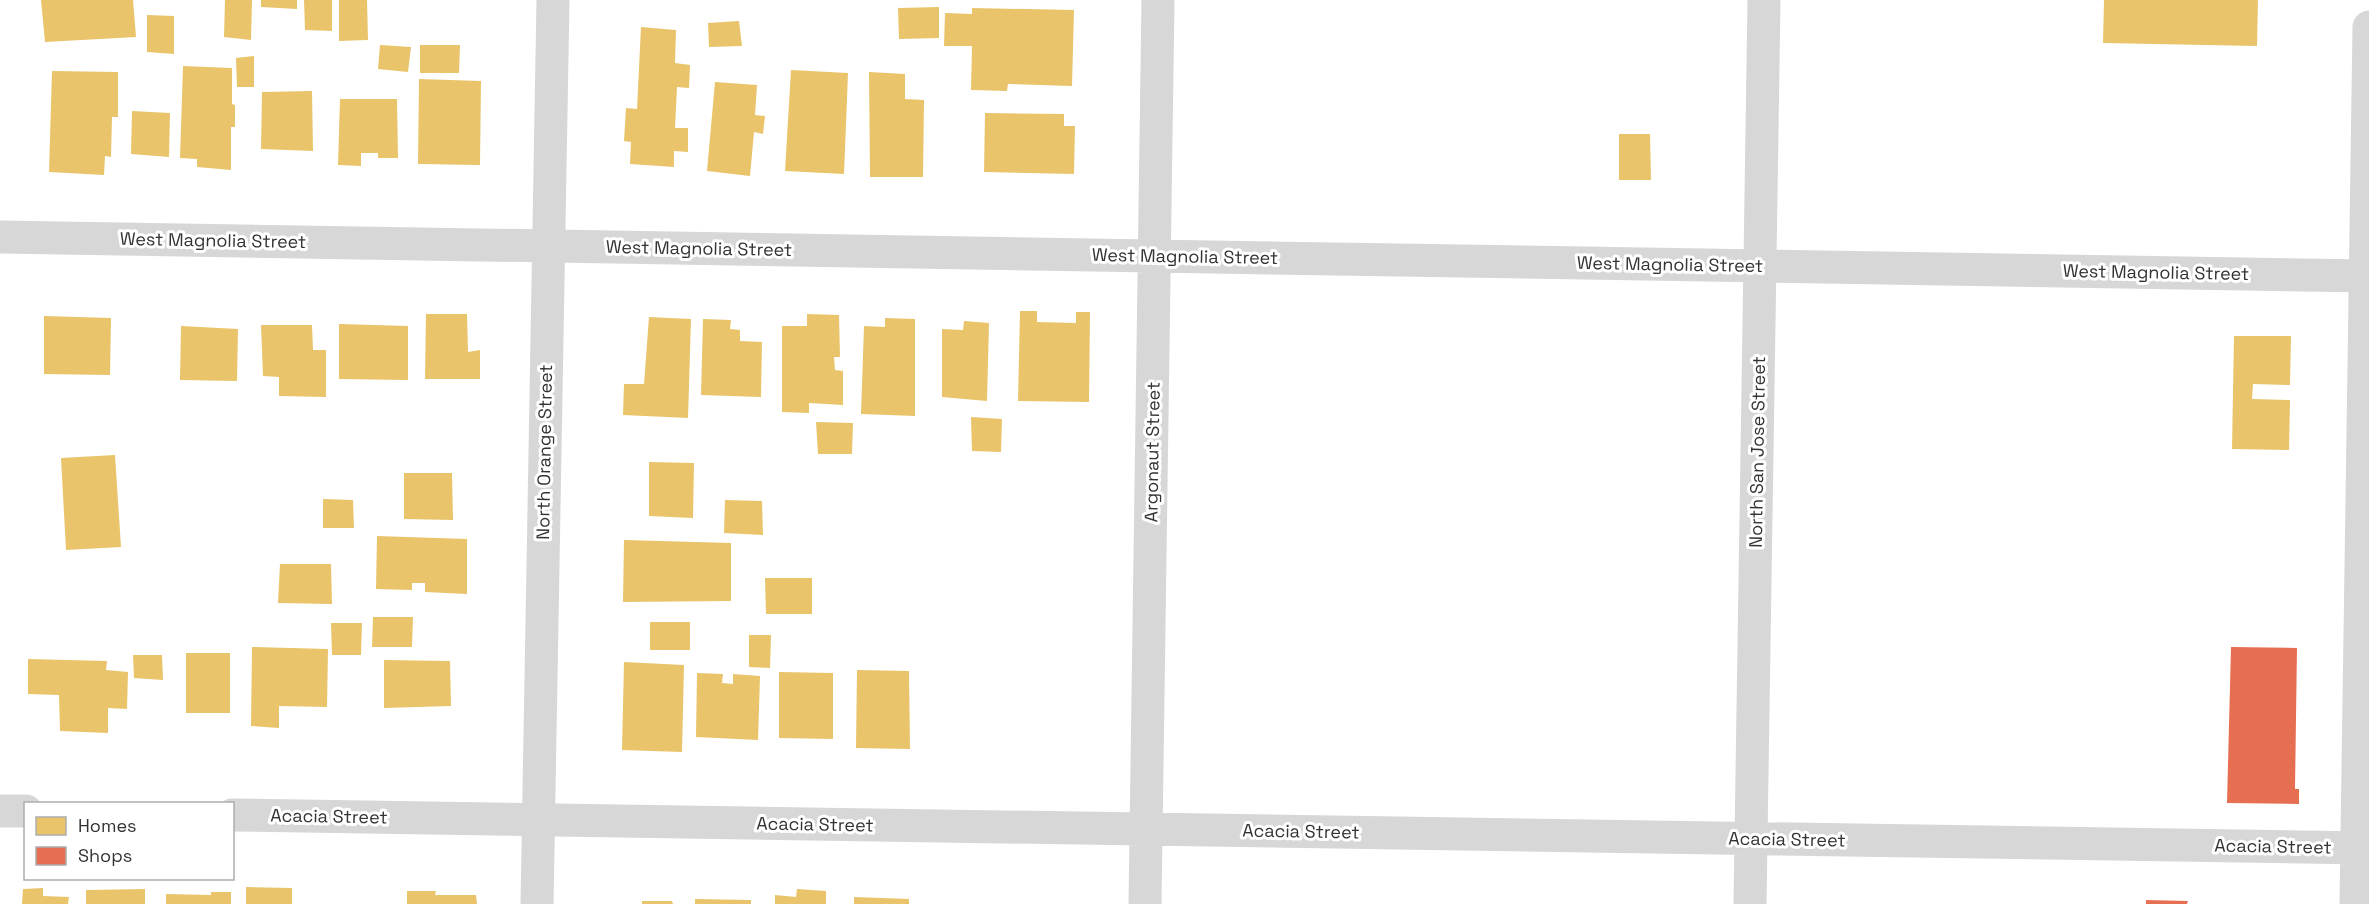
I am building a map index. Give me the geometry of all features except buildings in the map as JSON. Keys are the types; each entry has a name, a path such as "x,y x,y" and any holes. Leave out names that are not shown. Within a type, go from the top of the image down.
{"street":[{"name":"North Orange Street","path":"537,904 553,0"},
{"name":"Argonaut Street","path":"1145,904 1158,0"},
{"name":"North San Jose Street","path":"1750,904 1764,0"},
{"path":"2356,904 2363,848 2369,27"},
{"name":"West Magnolia Street","path":"0,237 2367,276"},
{"path":"0,811 24,811"},
{"name":"Acacia Street","path":"234,815 2363,848"}]}
